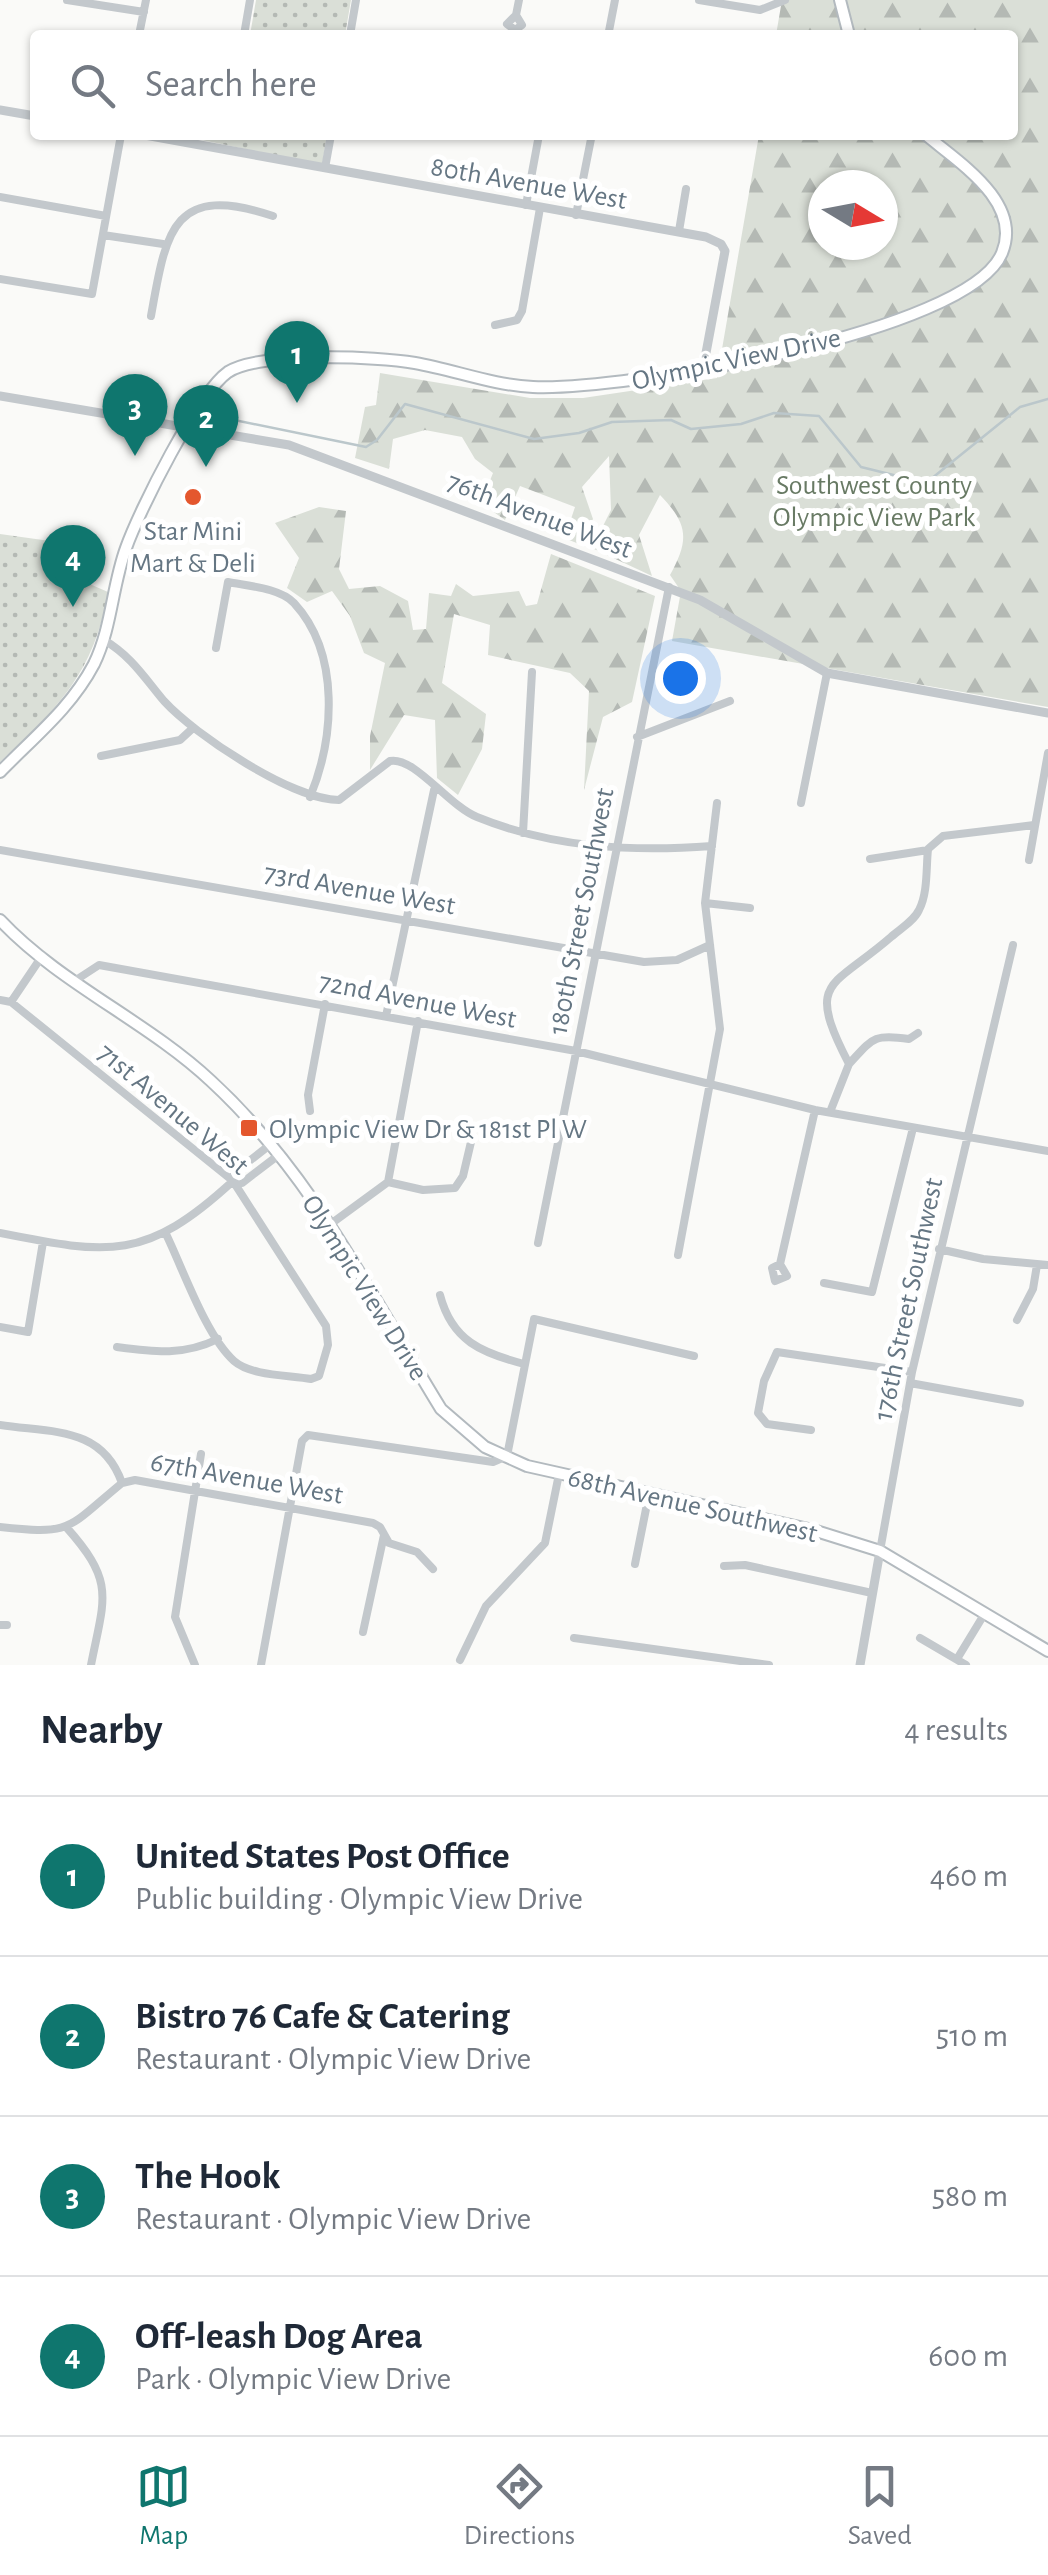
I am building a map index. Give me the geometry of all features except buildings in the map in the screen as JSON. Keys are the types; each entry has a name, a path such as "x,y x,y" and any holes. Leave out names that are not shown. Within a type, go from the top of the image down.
{"main road":[{"path":"840,0 847,30"},
{"name":"Olympic View Drive","path":"0,772 65,709 104,640 126,547 188,427 222,376 258,362 399,361 498,383 548,387 640,380 703,369 890,322 958,296 988,273 1004,245 999,207 982,184 932,140"},
{"name":"Olympic View Drive","path":"0,920 42,956 210,1080 271,1144 332,1223 442,1409 467,1434 507,1456"},
{"name":"68th Avenue Southwest","path":"507,1456 559,1474 813,1530 880,1551"},
{"path":"880,1551 1048,1651"}],"street":[{"path":"66,0 144,12"},
{"path":"141,30 146,0"},
{"path":"245,30 250,0"},
{"path":"351,30 356,0"},
{"path":"516,15 519,0"},
{"path":"610,30 615,0"},
{"path":"699,0 760,10 785,0"},
{"path":"0,110 30,115"},
{"path":"0,279 92,294 120,140"},
{"name":"80th Avenue West","path":"172,140 706,238 724,250 703,369"},
{"path":"325,168 330,140"},
{"path":"526,206 538,140"},
{"path":"576,215 590,140"},
{"path":"679,231 686,189"},
{"path":"0,197 106,216"},
{"path":"151,316 164,244 179,218 211,204 273,216"},
{"path":"495,325 517,320 522,311 540,208"},
{"path":"102,235 164,244"},
{"name":"76th Avenue West","path":"0,396 289,445 668,588 746,623 827,673 1048,713"},
{"path":"216,648 228,582 273,592 293,601 323,660 328,736 310,797"},
{"name":"180th Street Southwest","path":"538,1243 668,588"},
{"path":"104,640 127,655 193,728 310,797 339,800 390,761 399,759 409,762 454,807 523,832 614,850 712,846"},
{"path":"523,832 532,672"},
{"path":"801,802 827,673"},
{"path":"637,737 730,700"},
{"path":"101,756 180,740 193,728"},
{"path":"1029,860 1048,753"},
{"path":"386,1016 434,790"},
{"path":"678,1255 720,1030 705,903 717,804"},
{"path":"870,859 928,850 943,836 1034,826"},
{"name":"73rd Avenue West","path":"0,850 660,963 710,945"},
{"path":"849,1064 824,1007 829,988 838,976 864,960 914,918 923,896 928,850"},
{"path":"705,903 750,908"},
{"name":"176th Street Southwest","path":"860,1665 912,1372 1013,945"},
{"path":"11,1002 42,956"},
{"name":"72nd Avenue West","path":"76,980 99,965 325,1004 576,1051 815,1110 1048,1151"},
{"name":"71st Avenue West","path":"0,1000 11,1002 233,1181 326,1326 325,1365 319,1376 311,1379 246,1368 234,1360 218,1339"},
{"path":"310,1111 308,1096 325,1004"},
{"path":"332,1223 388,1182 418,1021"},
{"path":"830,1112 849,1064 872,1039 881,1035 909,1038 918,1032"},
{"path":"780,1264 815,1110"},
{"path":"824,1283 872,1292 913,1128"},
{"path":"388,1182 423,1190 455,1188 467,1166 471,1142"},
{"path":"0,1232 105,1250 166,1234 192,1218 233,1181 234,1172 271,1144"},
{"path":"233,1181 242,1182 280,1154"},
{"path":"118,1346 164,1353 193,1351 218,1339 166,1234"},
{"path":"0,1327 28,1332 43,1242"},
{"path":"939,1250 1048,1265"},
{"path":"1017,1320 1033,1290 1036,1265"},
{"path":"440,1295 445,1314 472,1346 524,1364"},
{"path":"261,1665 302,1442 308,1435 493,1462 507,1456 534,1320 694,1356"},
{"path":"811,1430 768,1424 758,1413 768,1370 777,1352 912,1372"},
{"path":"910,1383 1020,1403"},
{"name":"67th Avenue West","path":"0,1425 90,1440 113,1457 122,1483 135,1480 372,1523 389,1543 417,1552 433,1568"},
{"path":"194,1663 174,1617 201,1454"},
{"path":"459,1663 486,1606 545,1543 559,1474"},
{"path":"0,1526 53,1533 67,1528 122,1483"},
{"path":"634,1564 649,1494"},
{"path":"67,1528 103,1577 104,1600 90,1665"},
{"path":"363,1632 384,1534"},
{"path":"724,1566 745,1565 872,1593"},
{"path":"957,1659 985,1614"},
{"path":"574,1638 769,1665"},
{"path":"920,1638 966,1665"}],"green space":[{"path":"256,0 351,0 346,30 251,30"},
{"name":"Southwest County Olympic View Park","path":"782,0 1048,0 1048,707 672,641 681,591 670,575 681,552 681,524 660,495 639,535 652,576 592,548 611,510 609,456 582,487 593,519 579,544 547,531 569,525 575,507 520,486 505,520 481,503 493,473 475,459 462,437 425,430 393,439 389,469 355,458 365,407 376,405 380,373 530,398 583,398 717,378 758,140 1018,140 1018,30 777,30"},
{"path":"202,140 326,140 322,165"},
{"path":"319,507 346,511 339,569 349,589 380,586 408,601 413,630 426,629 429,593 451,596 456,584 473,596 519,591 526,606 537,604 551,554 655,596 632,702 603,717 584,790 589,691 570,673 488,655 490,625 454,614 442,683 486,714 482,749 458,795 437,778 435,720 404,715 370,770 370,736 385,663 364,653 350,616 332,591 307,602 287,588 299,558 275,523"},
{"path":"0,534 50,541 62,572 108,592 102,620 83,667 56,706 0,762"}],"waterway":[{"path":"210,415 366,447 377,440 405,404 534,439 579,433 612,422 671,420 691,429 741,424 774,413 819,416 861,467 926,483 1020,407 1048,399"}],"place":[{"name":"United States Post Office","path":"297,403"},
{"name":"The Hook","path":"135,456"},
{"name":"Bistro 76 Cafe & Catering","path":"206,467"},
{"name":"Star Mini Mart & Deli","path":"193,497"},
{"name":"Off-leash Dog Area","path":"73,607"},
{"name":"Olympic View Dr & 181st Pl W","path":"249,1128"}]}
